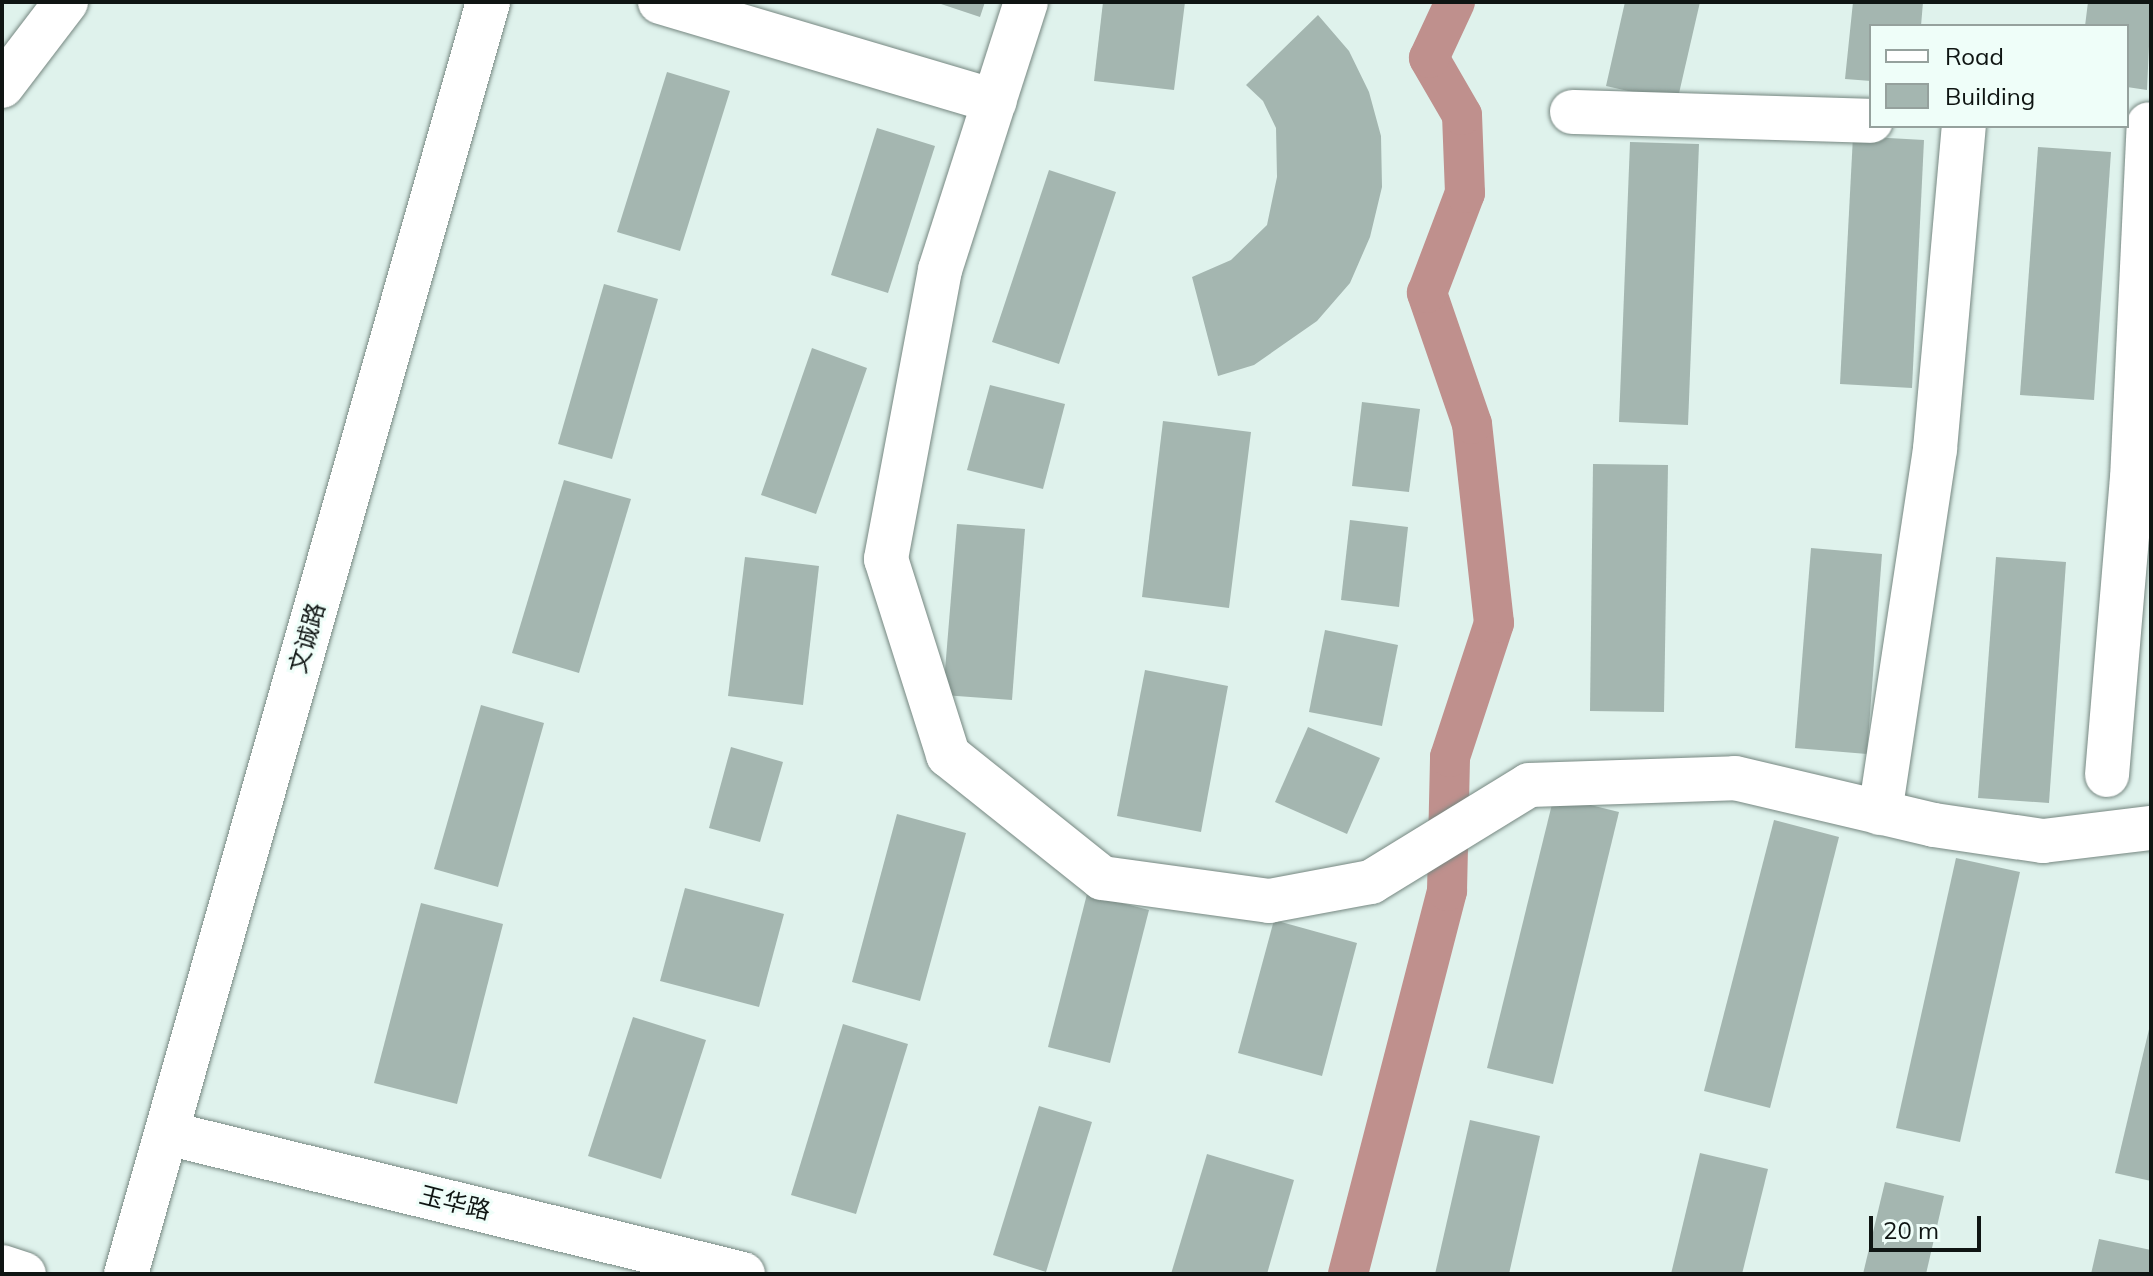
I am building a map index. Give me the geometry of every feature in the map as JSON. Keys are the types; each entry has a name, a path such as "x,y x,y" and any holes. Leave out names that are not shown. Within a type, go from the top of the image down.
{"street":[{"path":"2,86 66,2"},
{"name":"文诚路","path":"126,1274 488,2"},
{"path":"660,2 995,101"},
{"path":"1026,2 940,270 886,559 948,755 1102,878 1269,901 1371,882 1529,785 1735,778 1880,813 2043,841 2151,828"},
{"path":"1572,112 1869,121"},
{"path":"2107,775 2132,479 2142,124"},
{"path":"1880,813 1935,449 1964,128"},
{"name":"玉华路","path":"167,1133 743,1274"},
{"path":"2,1267 24,1274"}],"building":[{"path":"935,2 985,2 980,17"},
{"path":"1103,2 1185,2 1174,90 1094,81"},
{"path":"1625,2 1700,2 1677,102 1606,86"},
{"path":"1853,2 1923,2 1921,24 1869,24 1869,81 1845,79"},
{"path":"2088,2 2151,2 2147,90 2129,87 2129,24 2085,24"},
{"path":"1318,15 1349,51 1369,92 1381,136 1382,187 1370,237 1350,283 1317,321 1254,365 1218,376 1192,277 1231,260 1267,225 1277,177 1276,128 1263,101 1246,85"},
{"path":"667,72 730,91 680,251 617,232"},
{"path":"877,128 935,146 888,293 831,275"},
{"path":"1853,136 1924,140 1912,388 1840,384"},
{"path":"1630,142 1699,144 1688,425 1619,422"},
{"path":"2038,147 2111,152 2094,400 2020,395"},
{"path":"1049,170 1116,192 1059,364 992,342"},
{"path":"604,284 658,299 612,459 558,444"},
{"path":"812,348 867,368 816,514 761,495"},
{"path":"990,385 1065,404 1043,489 967,470"},
{"path":"1362,402 1420,409 1409,492 1352,486"},
{"path":"1163,421 1251,432 1229,608 1142,597"},
{"path":"1593,464 1668,465 1664,712 1590,711"},
{"path":"564,480 631,499 579,673 512,653"},
{"path":"1350,520 1408,527 1399,607 1341,600"},
{"path":"957,524 1025,529 1012,700 943,695"},
{"path":"1811,548 1882,554 1867,754 1795,748"},
{"path":"745,557 819,566 803,705 728,696"},
{"path":"1996,557 2066,562 2049,803 1978,798"},
{"path":"1325,630 1398,645 1382,726 1309,712"},
{"path":"1145,670 1228,686 1201,832 1117,816"},
{"path":"481,705 544,723 498,887 434,869"},
{"path":"1308,727 1380,758 1347,834 1275,802"},
{"path":"731,747 783,762 760,842 709,828"},
{"path":"1554,796 1619,812 1553,1084 1487,1068"},
{"path":"897,814 966,833 920,1001 852,982"},
{"path":"1774,820 1839,837 1770,1108 1704,1091"},
{"path":"1956,858 2020,872 1960,1142 1896,1128"},
{"path":"685,888 784,914 759,1007 660,981"},
{"path":"1087,894 1149,910 1110,1063 1048,1047"},
{"path":"421,903 503,924 457,1104 374,1083"},
{"path":"1274,920 1357,943 1322,1076 1238,1053"},
{"path":"633,1017 706,1040 661,1179 588,1156"},
{"path":"843,1024 908,1044 856,1214 791,1195"},
{"path":"2151,1025 2151,1181 2115,1173"},
{"path":"1039,1106 1092,1122 1046,1272 993,1255"},
{"path":"1470,1120 1540,1136 1509,1274 1435,1274"},
{"path":"1700,1153 1768,1169 1742,1274 1671,1274"},
{"path":"1207,1154 1294,1180 1267,1274 1171,1274"},
{"path":"1885,1182 1944,1196 1926,1274 1863,1274"},
{"path":"2099,1239 2151,1250 2151,1274 2091,1274"}],"waterway":[{"path":"1348,1274 1447,891 1450,757 1494,623 1472,424 1427,293 1465,193 1462,115 1429,58 1455,2"}]}
